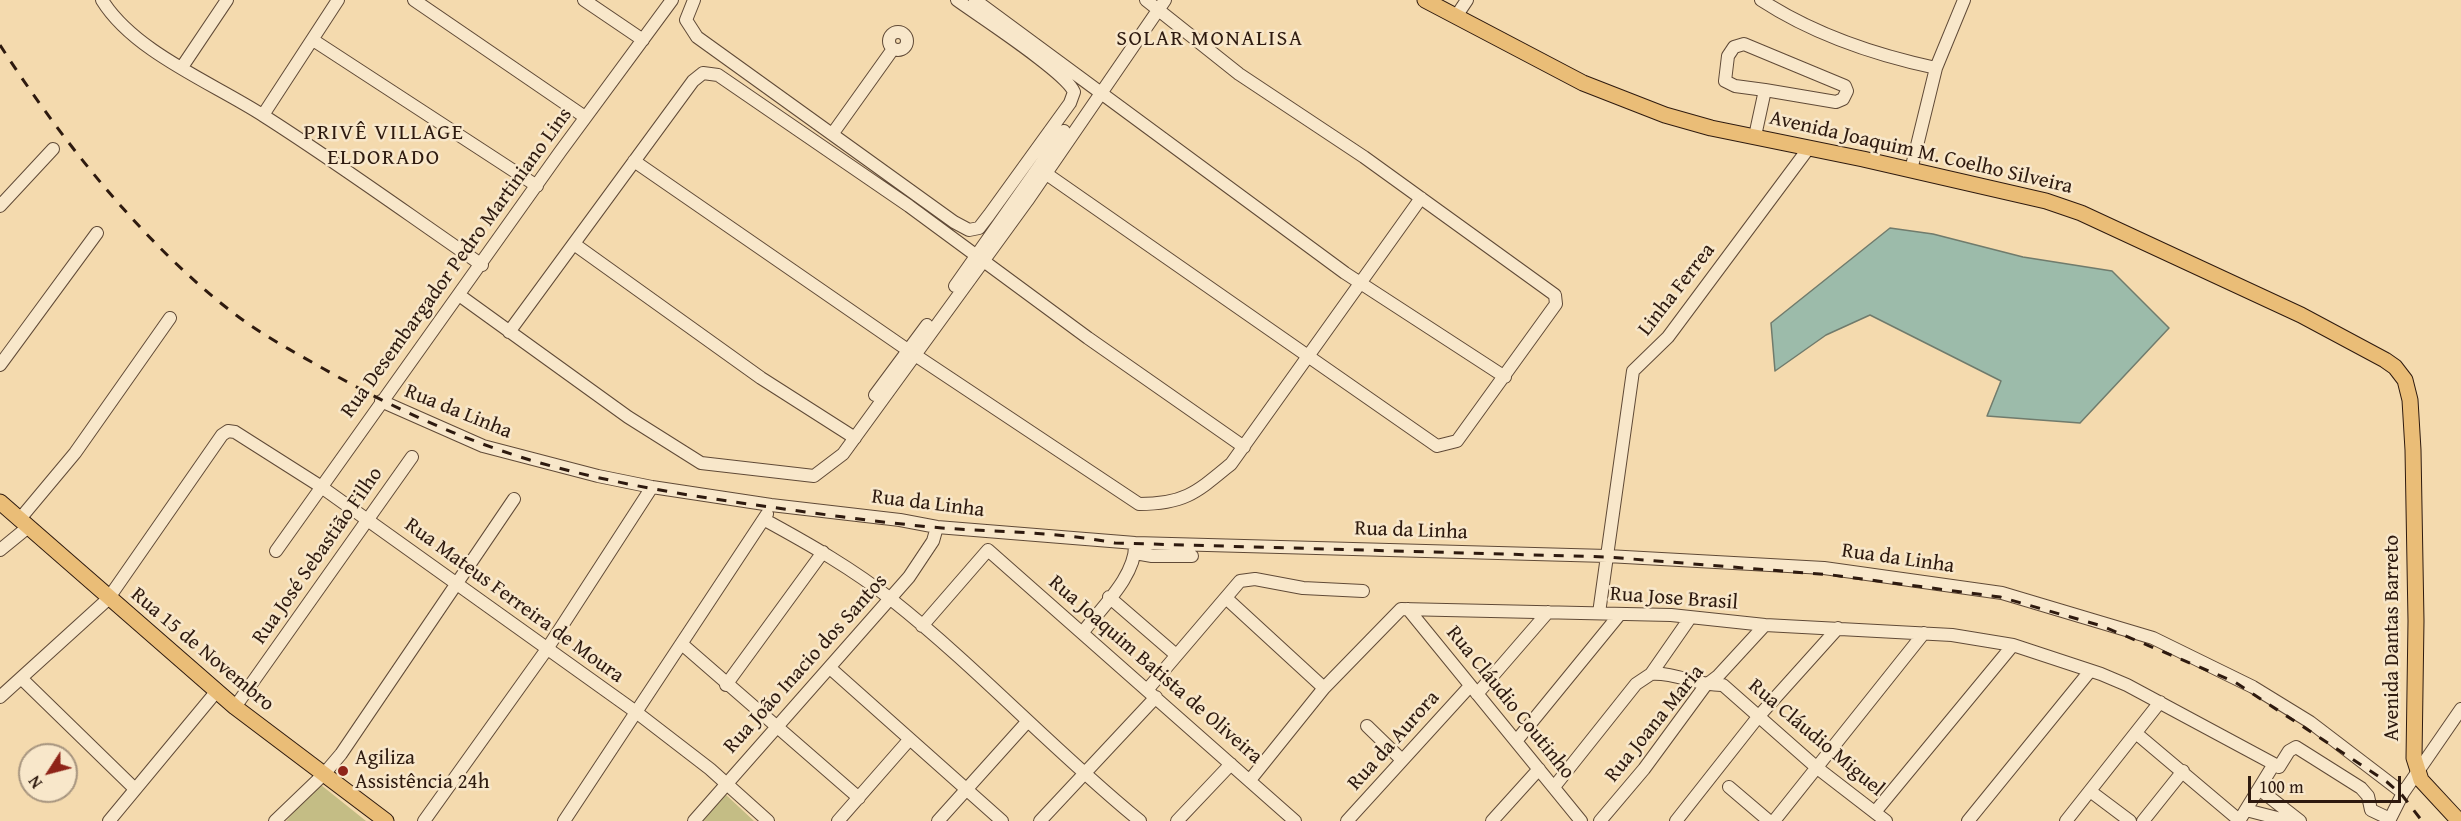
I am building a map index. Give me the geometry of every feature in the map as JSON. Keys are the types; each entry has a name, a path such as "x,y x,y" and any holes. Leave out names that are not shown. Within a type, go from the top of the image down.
{"main road":[{"name":"Avenida Joaquim M. Coelho Silveira","path":"1425,0 1583,83 1665,115 1711,128 2046,201 2096,219 2301,315 2395,367 2405,380 2410,400 2414,511"},
{"name":"Rua 15 de Novembro","path":"0,502 216,692 386,821"},
{"name":"Avenida Dantas Barreto","path":"2414,511 2414,752 2417,772"},
{"path":"2417,772 2429,790 2459,821"}],"street":[{"path":"102,0 110,12 145,43 263,115 482,265"},
{"path":"110,12 118,0"},
{"path":"183,67 227,0"},
{"path":"263,115 338,0"},
{"path":"414,0 585,117"},
{"path":"584,0 604,6 644,40"},
{"name":"Rua Desembargador Pedro Martiniano Lins","path":"276,551 381,401 482,265 585,117 672,0"},
{"path":"694,0 686,20 697,37 960,226 972,230 982,225 1070,103 1074,92 1071,86 1055,71 957,0"},
{"path":"975,0 1248,203 1359,282 1505,377"},
{"path":"1457,15 1467,0"},
{"path":"1761,0 1818,31 1936,68"},
{"path":"1911,170 1936,68 1964,0"},
{"path":"459,295 628,417 701,463 814,476 831,464 980,258 1098,90 1155,3 1239,74 1422,198 1555,295 1556,304 1457,441 1437,446 1043,170"},
{"path":"313,40 537,186"},
{"path":"1744,44 1845,86 1847,91 1843,99 1836,102 1765,90 1726,83 1726,66 1734,46 1744,44"},
{"path":"833,133 893,49"},
{"path":"509,332 693,81 703,73 718,75 909,206 1088,338 1244,447"},
{"path":"1755,136 1765,90"},
{"path":"0,206 53,149"},
{"name":"Linha Ferrea","path":"1599,613 1633,371 1668,337 1808,149"},
{"path":"634,161 912,352 1139,504 1164,504 1195,494 1231,464 1359,282 1422,198"},
{"path":"0,365 97,232"},
{"path":"574,244 761,378 852,435"},
{"path":"0,550 23,524 170,318"},
{"name":"Rua da Linha","path":"381,401 483,446 652,487 771,505 900,519 937,527 1135,548 1607,556 1824,568 2002,593 2152,638 2253,687 2310,722 2403,793"},
{"name":"Rua Mateus Ferreira de Moura","path":"108,599 226,432 241,434 369,520 456,585 636,712 726,783 768,821"},
{"name":"Rua José Sebastião Filho","path":"235,707 412,457"},
{"path":"424,821 547,649 652,487"},
{"path":"275,821 324,774 514,500"},
{"path":"564,821 765,520 771,505"},
{"path":"765,520 823,552 891,599 1083,774 1138,820"},
{"name":"Rua João Inacio dos Santos","path":"694,821 891,599 928,550 937,527"},
{"path":"1083,632 1126,573 1135,548 1162,556 1192,556"},
{"name":"Rua Joaquim Batista de Oliveira","path":"922,626 988,550 1295,821"},
{"path":"726,685 823,552"},
{"path":"1040,821 1151,694 1175,654 1236,585 1246,579 1303,588 1363,591"},
{"path":"1109,597 1175,654"},
{"path":"1226,598 1324,688"},
{"path":"0,697 108,599"},
{"path":"1250,780 1324,688 1397,610 1408,609"},
{"name":"Rua Jose Brasil","path":"1408,609 1599,613 1690,618 1765,625 1924,633 2013,645 2090,671 2160,702 2274,764"},
{"name":"Rua Cláudio Coutinho","path":"1408,609 1581,821"},
{"name":"Rua da Aurora","path":"1347,821 1402,760 1474,690 1548,612"},
{"path":"1516,740 1620,614"},
{"path":"1554,787 1636,684 1652,674 1690,618"},
{"name":"Rua Joana Maria","path":"1600,821 1644,770 1705,686 1718,676 1765,625"},
{"path":"1676,821 1758,717 1838,628"},
{"path":"1774,821 1924,633"},
{"path":"683,645 726,685 779,727 859,798"},
{"path":"1875,812 2013,645"},
{"path":"831,668 1002,821"},
{"path":"1968,821 2090,671"},
{"name":"Rua Cláudio Miguel","path":"1652,674 1662,673 1705,686 1723,685 1816,767 1886,821"},
{"path":"21,678 135,789"},
{"path":"109,821 216,692"},
{"path":"2066,821 2160,702"},
{"path":"2241,817 2274,764 2279,767 2292,748 2300,749 2361,788 2368,796 2371,810 2389,820 2403,793 2461,709"},
{"path":"938,821 1027,722"},
{"path":"1367,726 1402,760"},
{"path":"2137,734 2241,817 2289,821"},
{"path":"838,821 909,740"},
{"path":"1177,821 1231,764"},
{"path":"1492,821 1539,769"},
{"path":"2143,821 2183,771"},
{"path":"1729,787 1769,821"},
{"path":"2259,789 2300,821"},
{"path":"2090,791 2130,821"}],"shaded area":[{"path":"1890,228 1933,234 2023,257 2112,271 2169,328 2080,423 1987,416 2001,381 1870,315 1826,335 1775,371 1771,323"},
{"path":"321,785 366,821 286,821 317,786"},
{"path":"724,793 754,821 700,821"}],"railway":[{"path":"0,45 50,118 107,190 170,257 236,315 290,350 399,408 477,442 530,460 589,476 679,493 899,524 1051,534 1115,543 1607,557 1832,575 2000,597 2102,626 2235,682 2387,782 2402,795 2422,821"}],"place":[{"name":"Agiliza Assistência 24h","path":"343,771"}],"district":[{"name":"SOLAR MONALISA","path":"1210,39"},
{"name":"PRIVÊ VILLAGE ELDORADO","path":"384,146"}]}
